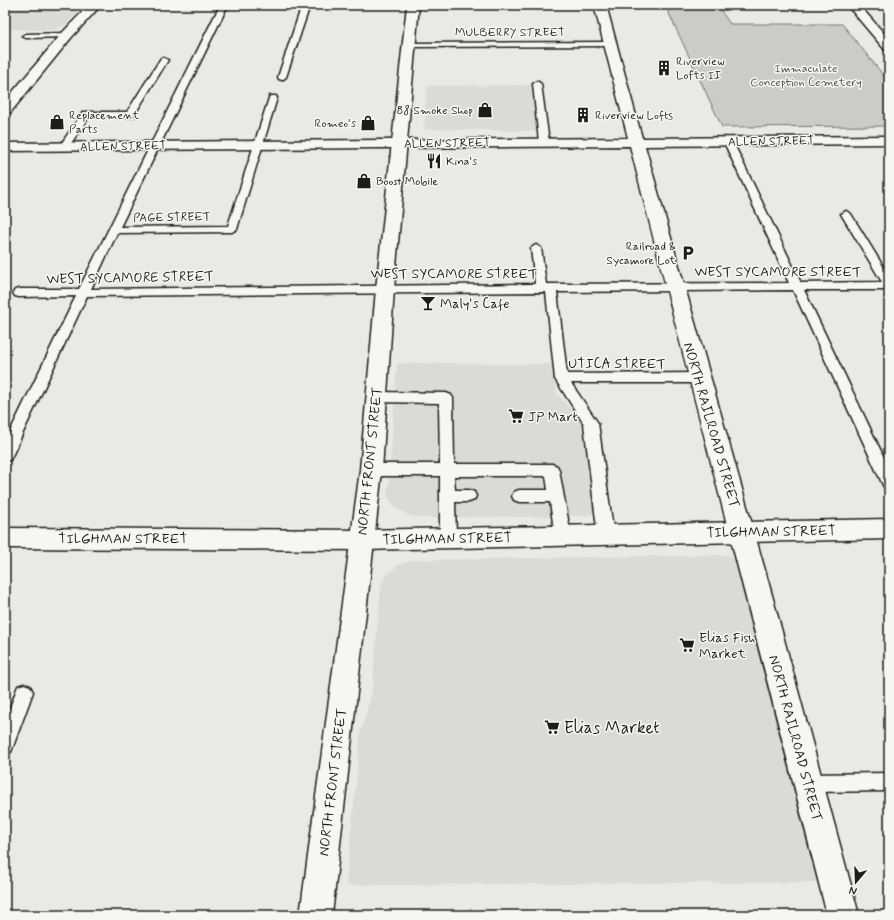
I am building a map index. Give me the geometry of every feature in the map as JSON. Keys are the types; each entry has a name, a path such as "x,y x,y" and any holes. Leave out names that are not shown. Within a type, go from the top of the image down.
{"street":[{"path":"5,110 66,35 95,5"},
{"name":"NORTH FRONT STREET","path":"316,915 361,540 371,470 385,289 413,5"},
{"name":"NORTH RAILROAD STREET","path":"600,5 698,378 742,532 843,915"},
{"path":"853,5 889,47"},
{"name":"ALLEN STREET","path":"5,147 889,140"},
{"name":"TILGHMAN STREET","path":"5,538 260,538 361,540 889,529"}],"lane":[{"path":"5,456 113,230 224,5"},
{"path":"282,77 306,5"},
{"path":"26,36 66,35"},
{"name":"MULBERRY STREET","path":"409,44 611,44"},
{"path":"64,147 86,114 130,115 164,60"},
{"path":"537,84 544,142"},
{"path":"259,145 273,98"},
{"path":"729,142 889,482"},
{"name":"PAGE STREET","path":"113,230 232,229 259,145"},
{"path":"846,214 889,286"},
{"path":"536,248 546,288 560,379 591,423 606,536"},
{"name":"WEST SYCAMORE STREET","path":"18,293 889,286"},
{"name":"UTICA STREET","path":"560,379 698,378"},
{"path":"377,397 446,398 448,537"},
{"path":"371,470 552,470 563,536"},
{"path":"448,496 468,496"},
{"path":"519,496 556,496"},
{"path":"5,746 24,692"},
{"path":"808,783 889,782"}],"shaded area":[{"path":"5,5 84,5 66,24 55,30 5,29"},
{"path":"531,85 538,131 424,129 427,86"},
{"path":"397,363 553,364 557,394 582,422 597,500 596,513 584,516 423,518 410,516 396,508 387,495"},
{"path":"727,555 737,558 822,882 346,885 361,731 372,692 381,585 385,577 397,566 413,560"}],"green space":[{"name":"Immaculate Conception Cemetery","path":"665,5 717,5 730,24 842,24 889,82 889,126 722,127"}],"place":[{"name":"Riverview Lofts II","path":"664,68"},
{"name":"88 Smoke Shop","path":"485,110"},
{"name":"Riverview Lofts","path":"583,115"},
{"name":"Replacement Parts","path":"57,122"},
{"name":"Romeo's","path":"368,123"},
{"name":"Kina's","path":"434,161"},
{"name":"Boost Mobile","path":"364,181"},
{"name":"Railroad & Sycamore Lot","path":"688,253"},
{"name":"Maly's Cafe","path":"428,303"},
{"name":"JP Mart","path":"516,416"},
{"name":"Elias Fish Market","path":"687,645"},
{"name":"Elias Market","path":"552,727"}]}
